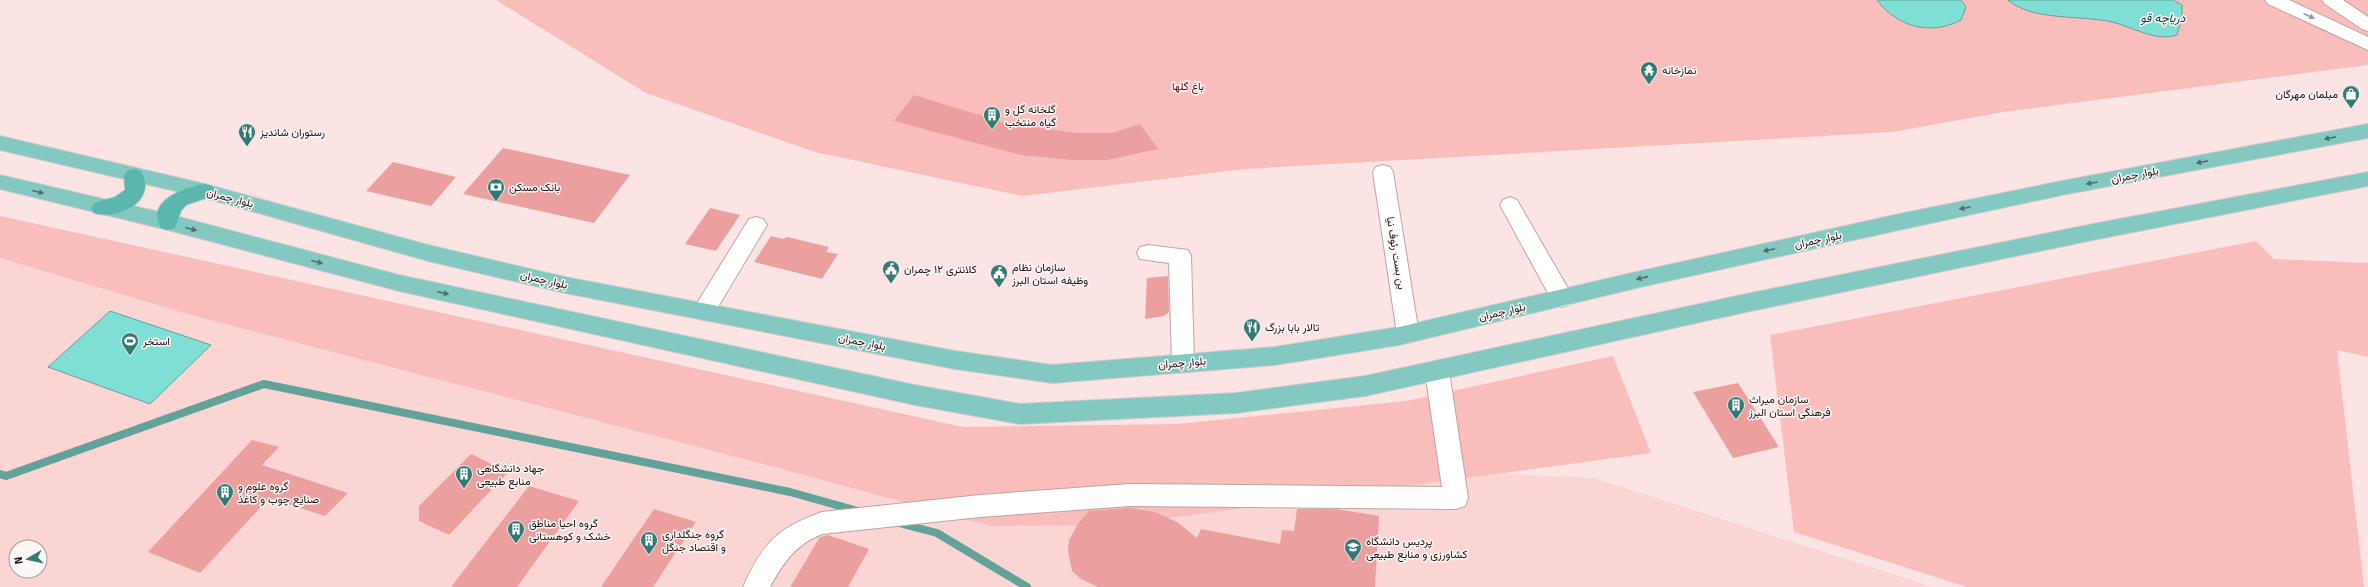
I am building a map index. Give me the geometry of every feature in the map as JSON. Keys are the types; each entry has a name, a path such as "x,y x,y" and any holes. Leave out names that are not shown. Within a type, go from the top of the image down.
{"highway":[{"path":"101,208 124,203 134,196 137,188 134,176"},
{"path":"168,222 168,213 175,201 191,193 205,191"}],"main road":[{"name":"بلوار چمران","path":"0,143 134,176 205,191 428,253 564,285 955,360 1052,374 1275,356 1408,334 1562,298 2067,187 2368,131"},
{"path":"0,182 101,208 168,222 399,283 914,396 1020,414 1236,403 1365,386 1784,295 2094,232 2368,179"}],"street":[{"path":"2274,0 2368,44"},
{"path":"2331,0 2368,25"},
{"name":"بن بست رئوف نیا","path":"1383,172 1408,334"},
{"path":"1510,205 1562,298"},
{"path":"704,311 756,225"},
{"path":"1148,253 1180,256 1182,363"},
{"path":"756,587 781,544 803,529 822,523 980,506 1130,495 1456,498 1437,371"}],"shaded area":[{"path":"0,227 963,449 1594,478 1933,587 0,587"}],"green space":[{"name":"باغ گلها","path":"496,0 2368,0 2368,65 2003,112 1893,132 1244,169 1023,196 815,152 646,93"},
{"path":"0,216 963,427 1177,424 1406,401 1613,356 1651,453 1118,525 991,526 782,469 191,315 0,258"},
{"path":"2256,241 2274,259 2368,263 2368,357 2337,350 2364,587 1967,587 1794,532 1770,335"}],"water":[{"path":"1877,0 1961,0 1966,7 1961,20 1950,25 1927,28 1915,26 1894,17"},
{"name":"دریاچه قو","path":"2008,0 2173,0 2182,5 2182,18 2177,35 2161,37 2112,22 2057,16 2030,11 2018,7"},
{"name":"استخر","path":"110,311 211,345 150,404 48,367"}],"building":[{"name":"گلخانه گل و گیاه منتخب","path":"914,95 1005,123 1077,133 1112,133 1140,124 1158,149 1107,160 1072,160 1021,155 894,121"},
{"path":"503,148 630,175 594,223 463,194"},
{"path":"393,162 456,177 431,206 366,191"},
{"path":"710,208 740,215 716,251 685,244"},
{"path":"771,236 783,239 787,237 829,247 826,252 838,254 822,279 754,262"},
{"path":"1168,276 1169,312 1164,316 1145,319 1147,278"},
{"name":"سازمان میراث فرهنگی استان البرز","path":"1738,383 1779,447 1733,458 1693,392"},
{"name":"گروه علوم و صنایع چوب و کاغذ","path":"252,440 279,447 262,465 348,493 325,516 269,498 200,573 148,552"},
{"name":"جهاد دانشگاهی منابع طبیعی","path":"471,454 508,472 449,535 419,521 419,506"},
{"name":"گروه احیا مناطق خشک و کوهستانی","path":"529,486 579,501 517,587 451,587"},
{"path":"1130,508 1154,512 1177,522 1197,538 1201,529 1280,544 1282,530 1294,531 1297,509 1336,509 1379,516 1375,587 1098,587 1081,579 1072,571 1068,551 1069,540 1078,524 1089,511"},
{"name":"گروه جنگلداری و اقتصاد جنگل","path":"654,509 696,522 653,587 601,587"},
{"path":"828,535 869,549 848,587 790,587 820,537"}],"waterway":[{"path":"0,474 6,476 264,384 790,492 858,511"},
{"path":"899,523 937,533 1027,587"}],"place":[{"name":"نمازخانه","path":"1649,85"},
{"name":"مبلمان مهرگان","path":"2351,109"},
{"name":"گلخانه گل و گیاه منتخب","path":"992,130"},
{"name":"رستوران شاندیز","path":"247,147"},
{"name":"بانک مسکن","path":"496,202"},
{"name":"کلانتری ۱۲ چمران","path":"891,284"},
{"name":"سازمان نظام وظیفه استان البرز","path":"999,288"},
{"name":"تالار بابا بزرگ","path":"1252,342"},
{"name":"استخر","path":"130,356"},
{"name":"سازمان میراث فرهنگی استان البرز","path":"1736,420"},
{"name":"جهاد دانشگاهی منابع طبیعی","path":"464,489"},
{"name":"گروه علوم و صنایع چوب و کاغذ","path":"225,507"},
{"name":"گروه احیا مناطق خشک و کوهستانی","path":"516,544"},
{"name":"گروه جنگلداری و اقتصاد جنگل","path":"649,555"},
{"name":"پردیس دانشگاه کشاورزی و منابع طبیعی","path":"1353,562"}]}
